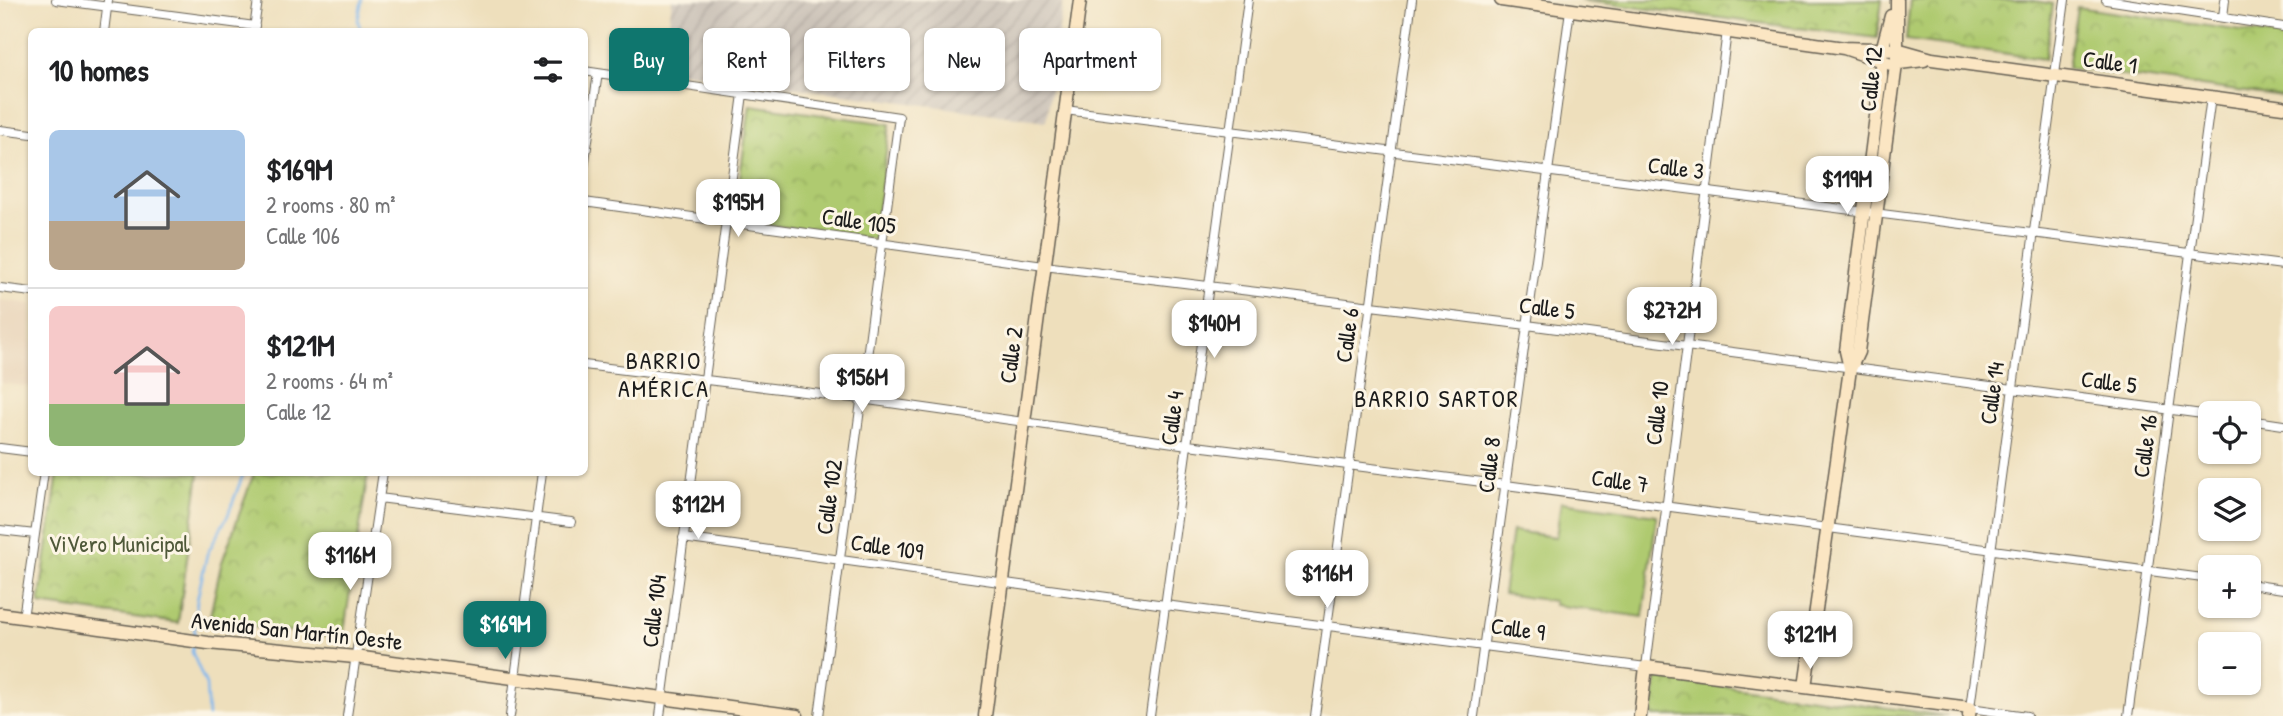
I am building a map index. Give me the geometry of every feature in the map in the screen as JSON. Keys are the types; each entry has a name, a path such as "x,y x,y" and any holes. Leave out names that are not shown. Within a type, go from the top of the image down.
{"street":[{"path":"56,0 108,3 248,28"},
{"path":"254,28 258,0"},
{"name":"Calle 2","path":"985,716 1080,0"},
{"name":"Calle 4","path":"1150,716 1248,0"},
{"name":"Calle 6","path":"1315,716 1412,0"},
{"name":"Calle 1","path":"1501,0 1844,48 1882,55 1895,64 1931,59"},
{"name":"Calle 12","path":"1805,687 1850,369 1846,351 1895,64 1896,0"},
{"name":"Calle 12","path":"1870,212 1882,55 1896,0"},
{"name":"Calle 14","path":"1970,712 2065,0"},
{"path":"2106,0 2283,27"},
{"path":"2223,17 2225,0"},
{"path":"105,28 108,3"},
{"name":"Calle 8","path":"1474,716 1570,10"},
{"name":"Calle 10","path":"1640,716 1727,31"},
{"name":"Calle 1","path":"1882,55 1896,50 1931,59 2283,107"},
{"path":"588,72 743,94"},
{"path":"588,140 598,73"},
{"name":"Calle 102","path":"743,94 899,117 819,716"},
{"name":"Calle 104","path":"660,716 743,94"},
{"name":"Calle 16","path":"2128,716 2211,97"},
{"name":"Calle 3","path":"1065,110 2283,265"},
{"path":"0,130 28,134"},
{"name":"Calle 105","path":"588,203 1044,265"},
{"name":"Calle 5","path":"1044,265 2198,413"},
{"path":"0,288 28,292"},
{"name":"Calle 7","path":"588,365 861,399 1188,445 2198,577"},
{"path":"2261,422 2283,425"},
{"path":"0,448 28,452"},
{"path":"23,618 43,476"},
{"path":"347,716 382,476"},
{"path":"510,716 541,476"},
{"path":"379,498 571,523"},
{"path":"0,530 35,534"},
{"name":"Calle 109","path":"683,538 1003,583"},
{"name":"Calle 9","path":"1003,583 1805,687 1970,712 2027,716"},
{"path":"2261,586 2283,589"},
{"name":"Avenida San Martín Oeste","path":"0,614 208,643 355,657 797,716"}],"shaded area":[{"path":"672,0 1063,0 1059,28 1019,28 1019,91 1050,91 1046,121 821,91 910,91 910,28 804,28 804,89 790,87 790,28 703,28 703,75 689,73 689,28 668,28"},
{"path":"0,300 28,304 28,387 0,383"}],"green space":[{"path":"1579,0 1882,0 1877,38"},
{"path":"1910,0 2029,0 2053,4 2045,59 1906,40"},
{"path":"2077,7 2283,37 2283,97 2068,68"},
{"path":"750,105 890,124 874,239 734,220"},
{"name":"ViVero Municipal","path":"58,476 199,476 178,623 39,604"},
{"path":"253,476 368,476 343,638 209,621 221,565"},
{"path":"1561,502 1657,515 1643,617 1554,605 1554,601 1503,594 1512,531 1556,537"},
{"path":"1657,677 1948,716 1652,716"}],"waterway":[{"path":"360,28 358,20 362,0"},
{"path":"194,638 197,600 207,554 228,515 243,476"},
{"path":"193,645 192,652 206,685 208,716"}],"district":[{"name":"BARRIO AMÉRICA","path":"664,375"},
{"name":"BARRIO SARTOR","path":"1437,399"}]}
